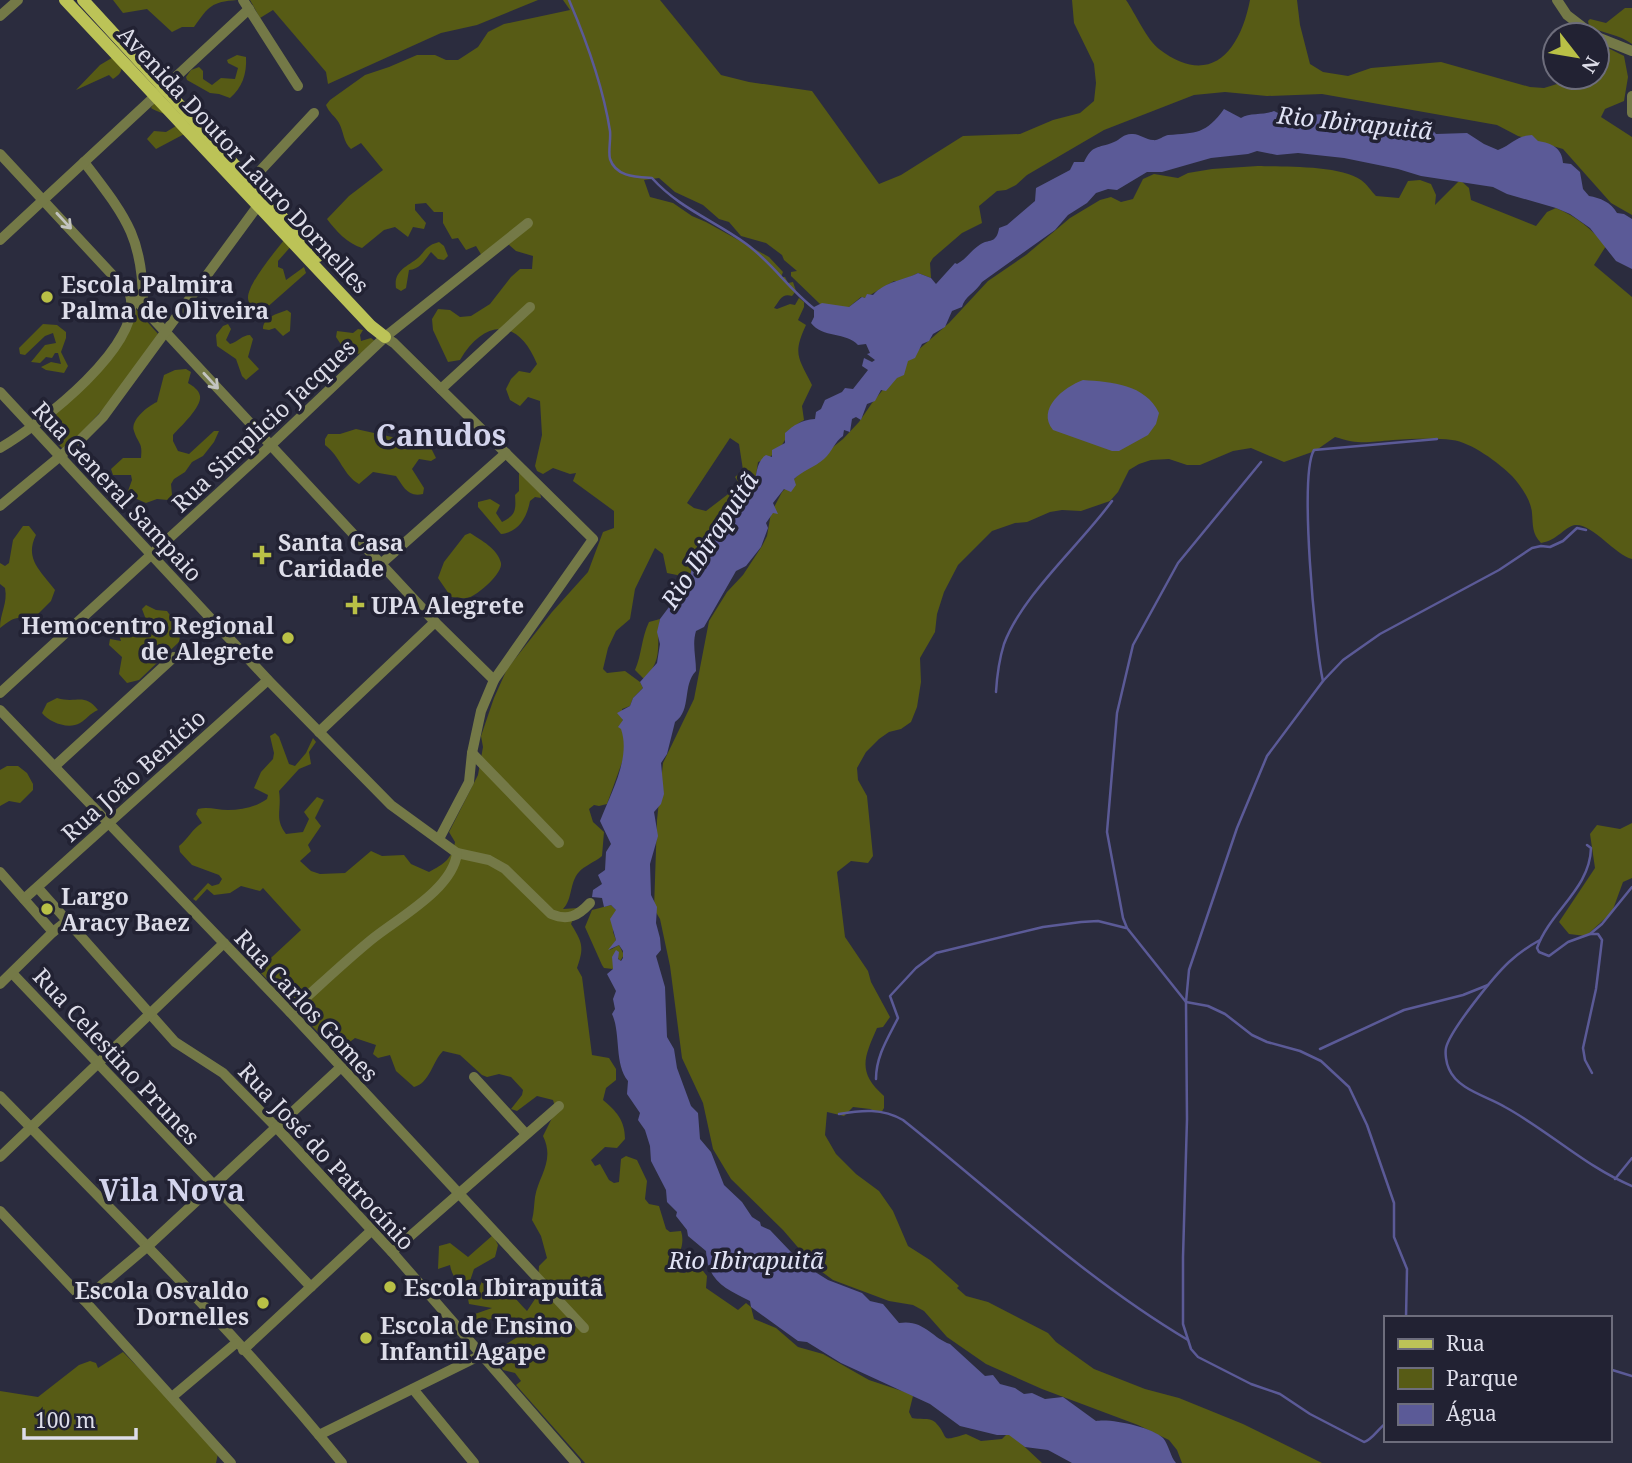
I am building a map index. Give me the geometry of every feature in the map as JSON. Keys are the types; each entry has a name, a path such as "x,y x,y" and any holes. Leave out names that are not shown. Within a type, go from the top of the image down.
{"main road":[{"name":"Avenida Doutor Lauro Dornelles","path":"65,0 160,92"},
{"name":"Avenida Doutor Lauro Dornelles","path":"83,0 160,92 389,338"}],"street":[{"path":"0,16 18,0"},
{"path":"1557,0 1567,15 1575,21"},
{"path":"0,240 160,92 246,4 298,86"},
{"path":"1611,42 1632,51"},
{"path":"1632,96 1632,113"},
{"path":"246,185 314,113"},
{"path":"0,154 435,622 494,680 481,711 469,782 439,839"},
{"path":"84,162 130,226 140,260 143,308"},
{"path":"0,506 61,457 103,417 261,201"},
{"name":"Rua Simplicio Jacques","path":"0,693 389,338 528,223"},
{"path":"0,448 32,427 97,369 117,344 130,316 128,290"},
{"path":"441,389 530,307"},
{"name":"Avenida Doutor Lauro Dornelles","path":"389,338 593,539 494,680"},
{"name":"Rua General Sampaio","path":"0,392 268,680 391,805 457,853 489,860 505,869 551,914 570,918 590,903"},
{"path":"382,563 506,453"},
{"path":"319,732 435,622"},
{"path":"55,766 174,657"},
{"name":"Rua João Benício","path":"24,899 268,680"},
{"name":"Rua Carlos Gomes","path":"0,710 290,1012 584,1328"},
{"path":"472,753 559,843"},
{"path":"290,1012 370,940 431,894 456,862 457,853"},
{"path":"0,873 53,932"},
{"name":"Rua José do Patrocínio","path":"38,888 175,1042 223,1073 393,1252 576,1463"},
{"path":"0,984 67,921"},
{"path":"0,1157 224,943"},
{"name":"Rua Celestino Prunes","path":"12,973 311,1287"},
{"path":"84,1300 148,1246 340,1068"},
{"path":"474,1077 526,1134"},
{"path":"0,1096 148,1246 319,1434 342,1463"},
{"path":"393,1252 559,1106"},
{"path":"0,1211 231,1463"},
{"path":"172,1397 240,1346 311,1287 371,1231"},
{"path":"319,1434 481,1355"},
{"path":"413,1389 474,1463"}],"green space":[{"path":"113,0 237,0 216,4 207,10 194,27 182,27 172,32 147,9 123,13"},
{"path":"250,0 538,0 477,25 441,33 328,84 326,72 273,10 260,18"},
{"path":"563,0 660,0 721,75 812,91 879,184 901,175 963,136 1020,134 1053,120 1080,113 1094,101 1094,64 1074,23 1072,0 1126,0 1159,49 1177,60 1193,65 1208,64 1220,59 1230,49 1239,35 1250,0 1297,0 1310,64 1323,72 1348,76 1371,68 1441,62 1541,88 1541,91 1611,91 1611,50 1624,56 1628,77 1624,101 1605,109 1601,117 1632,137 1632,215 1611,203 1563,149 1518,136 1497,125 1322,94 1267,96 1225,92 1194,95 1104,130 1027,175 1016,185 997,191 979,206 982,223 962,233 933,258 930,263 931,278 918,273 902,281 894,281 845,308 820,304 791,276 791,272 797,271 766,243 741,236 729,222 719,219 703,205 675,192 659,178 644,180 650,197 673,203 769,257 783,272 781,277 785,277 788,283 793,282 796,291 792,296 781,298 774,308 795,305 799,298 804,302 798,320 806,325 798,350 812,385 802,406 804,420 792,430 775,453 758,462 754,489 741,490 741,506 735,519 724,524 724,529 709,541 703,558 693,564 690,576 684,581 677,575 667,573 663,554 655,548 635,589 630,619 616,631 608,648 603,669 607,673 625,671 640,682 643,688 633,698 630,706 622,709 625,754 607,804 594,805 589,809 593,822 604,832 602,856 579,872 563,909 578,908 571,924 581,946 577,968 582,977 592,1055 609,1058 616,1069 616,1080 606,1088 603,1100 619,1116 625,1132 625,1139 617,1148 605,1147 591,1160 595,1166 600,1164 609,1180 614,1183 619,1182 621,1159 626,1156 637,1160 647,1181 645,1199 649,1204 659,1206 666,1229 670,1232 681,1231 681,1249 672,1264 679,1272 685,1273 694,1266 700,1267 707,1276 706,1288 738,1310 746,1303 751,1307 754,1319 776,1328 798,1347 823,1354 869,1380 913,1396 909,1412 912,1418 933,1420 946,1437 966,1434 981,1441 1002,1439 1011,1434 1042,1463 585,1463 516,1385 521,1381 515,1373 503,1370 498,1359 500,1348 519,1336 523,1325 513,1320 501,1325 491,1319 468,1326 472,1315 492,1308 469,1304 466,1293 450,1265 438,1269 439,1246 450,1243 468,1257 493,1235 498,1245 495,1257 474,1269 470,1281 479,1288 484,1277 498,1282 527,1311 537,1296 539,1266 547,1258 541,1236 532,1220 537,1189 547,1160 543,1136 556,1110 553,1100 537,1096 517,1111 511,1109 523,1090 511,1077 499,1074 487,1077 460,1055 443,1051 424,1081 414,1087 396,1071 390,1055 378,1058 373,1054 376,1045 355,1038 337,1052 258,970 301,930 263,888 260,891 241,886 230,893 214,895 207,889 196,901 193,899 208,883 212,886 219,884 222,879 219,875 192,865 180,852 179,846 202,823 196,814 198,809 238,809 254,806 267,799 268,795 254,788 261,772 273,759 270,736 275,733 289,764 295,766 306,753 313,738 316,742 309,752 311,764 299,769 279,791 279,819 286,834 303,832 309,819 304,812 317,797 324,800 315,818 321,826 308,845 311,851 300,861 311,871 320,874 345,873 371,851 382,856 404,855 411,864 429,872 443,863 452,853 455,842 449,832 478,775 483,747 481,736 507,669 588,572 603,532 614,528 614,511 573,481 576,473 570,474 553,468 543,474 537,471 535,466 542,435 540,401 528,397 520,406 510,400 506,389 519,371 530,373 537,364 520,338 511,331 490,331 469,346 460,360 448,362 433,330 432,319 438,309 450,310 460,317 471,316 490,304 520,269 532,269 533,256 516,251 508,244 482,256 476,246 466,250 458,238 452,239 443,223 443,212 434,212 426,203 415,204 415,210 426,223 424,229 413,227 408,237 395,227 384,230 362,248 347,240 327,219 349,196 383,170 361,143 351,149 348,146 339,123 326,105 330,100 365,75 417,55 435,55 446,60 458,60 478,47 488,32 504,24 570,10","holes":["730,438 739,444 743,470 735,477 740,485 706,511 687,503"]},
{"path":"1625,8 1632,8 1632,44 1611,34 1611,21 1609,21"},
{"path":"237,55 246,57 246,69 241,85 230,98 210,93 187,80 191,70 199,67 203,71 203,79 212,85 221,78 235,79 238,68 227,60"},
{"path":"115,56 122,65 117,76 113,79 109,75 76,90 100,65"},
{"path":"154,102 164,103 188,132 156,149 147,139 154,131 166,132 176,126 169,116 151,108"},
{"path":"1258,166 1340,172 1361,180 1376,196 1399,198 1408,181 1420,180 1431,184 1436,195 1435,205 1460,180 1469,188 1471,200 1536,226 1547,212 1556,208 1577,219 1601,240 1606,246 1594,265 1632,297 1632,559 1582,526 1571,526 1541,543 1534,533 1530,503 1519,484 1500,465 1468,445 1445,439 1364,442 1335,437 1315,451 1284,462 1251,448 1233,451 1200,465 1187,465 1169,459 1139,464 1129,470 1118,492 1110,501 1081,511 1050,512 1027,522 992,531 958,565 944,592 935,632 920,658 921,682 917,707 911,722 879,739 866,752 857,768 858,780 867,796 873,856 868,863 851,861 837,872 845,937 868,971 890,1017 883,1027 877,1028 866,1056 866,1072 884,1096 884,1108 881,1113 853,1107 844,1116 827,1112 825,1135 836,1154 856,1174 879,1191 893,1211 908,1246 930,1260 959,1286 957,1288 966,1296 988,1302 1048,1333 1056,1342 1094,1369 1145,1389 1179,1398 1243,1424 1322,1463 1182,1463 1169,1440 986,1364 947,1337 924,1311 913,1305 889,1301 833,1280 814,1266 783,1230 731,1179 713,1149 703,1103 682,1058 670,966 660,919 654,909 657,820 663,763 694,699 709,621 762,546 767,536 771,513 782,492 798,475 843,439 909,358 949,323 988,281 1026,255 1070,218 1100,200 1111,197 1121,202 1133,199 1143,179 1154,174 1178,178 1188,173 1212,169"},
{"path":"284,240 293,244 278,261 278,267 283,269 286,280 304,267 306,273 264,310 258,310 249,302 249,292"},
{"path":"439,242 448,256 444,260 438,259 431,252 419,266 409,270 406,288 401,291 396,288 400,272 428,247"},
{"path":"135,308 158,334 117,394 67,448 62,448 42,428 43,424 111,358 127,336"},
{"path":"287,310 291,313 290,331 283,336 275,328 263,329 268,319"},
{"path":"43,324 57,325 66,332 61,352 68,366 64,373 41,367 51,362 61,364 58,353 52,358 46,357 40,363 31,362 45,345 56,343 53,333 45,336 25,355 20,354 19,348"},
{"path":"228,324 231,329 226,340 230,344 247,335 253,339 248,357 259,369 246,380 236,359 217,346 216,335"},
{"path":"358,329 363,330 361,341 371,338 376,342 363,353 357,354 354,349 342,346 336,337 337,331 353,333"},
{"path":"186,369 191,372 188,383 198,392 200,401 173,435 178,451 189,454 214,431 219,431 203,456 192,462 185,472 174,479 171,484 172,495 168,500 157,499 146,503 130,496 128,491 131,475 113,475 111,469 123,458 141,458 141,446 133,427 137,418 157,402 164,375"},
{"path":"356,429 401,439 416,432 426,438 436,458 431,461 419,459 412,469 424,488 423,494 410,493 396,476 373,472 359,484 354,480 325,445 325,439 328,434 340,434"},
{"path":"522,470 540,492 541,498 535,497 530,501 527,513 517,527 501,534 478,507 478,502 490,499 500,505 496,513 502,522 510,517 515,508 515,495 519,491 519,474"},
{"path":"23,526 29,526 36,535 33,558 55,590 51,601 32,620 14,619 0,628 6,593 0,584 0,563 5,566 9,563 13,540"},
{"path":"470,533 493,549 501,567 489,583 472,596 451,597 438,578 444,562 465,535"},
{"path":"146,605 167,611 181,631 179,642 139,680 127,683 119,674 122,657 109,645 110,639 121,641 119,635 126,627 143,628 148,625 142,609"},
{"path":"660,619 657,657 644,679 635,670 644,634 649,622"},
{"path":"57,698 88,701 98,710 75,725 59,724 42,713 47,703"},
{"path":"7,766 18,766 27,773 33,790 20,803 9,801 0,806 0,770"},
{"path":"1632,823 1632,878 1623,882 1612,912 1586,936 1569,934 1559,922 1595,868 1590,834 1597,825 1620,829"},
{"path":"611,905 616,910 613,932 616,940 610,950 619,945 624,955 620,961 618,958 613,969 604,968 602,965 585,927 592,910"},
{"path":"123,1352 219,1449 216,1463 0,1463 0,1391 38,1397 79,1365 90,1361 96,1363 98,1368"}],"water":[{"name":"Rio Ibirapuitã","path":"1224,109 1241,118 1274,111 1282,115 1298,111 1353,120 1373,128 1389,125 1375,121 1378,120 1408,126 1416,124 1421,127 1429,126 1436,134 1467,133 1498,150 1532,135 1538,141 1555,147 1561,154 1563,163 1571,164 1580,172 1583,189 1589,196 1605,201 1617,213 1632,219 1632,269 1616,261 1590,228 1556,208 1507,194 1493,187 1421,176 1344,158 1298,153 1277,155 1257,151 1211,158 1162,172 1147,172 1117,190 1108,189 1096,193 1087,203 1068,215 1055,230 982,282 962,307 952,311 945,327 922,344 915,358 908,361 904,375 897,378 886,391 881,390 875,401 867,404 861,420 856,417 852,419 850,432 844,430 843,436 827,456 797,476 794,479 796,485 791,492 784,489 773,503 778,514 773,513 766,523 768,528 761,547 746,566 736,571 704,627 696,631 696,671 689,683 683,711 675,722 667,754 661,763 664,794 661,804 654,812 658,836 650,864 651,895 657,907 656,923 661,950 656,956 665,987 667,1037 674,1049 677,1068 691,1106 698,1113 700,1139 711,1152 724,1185 761,1226 770,1230 791,1252 828,1280 862,1293 870,1301 883,1304 899,1323 921,1326 950,1344 985,1376 993,1375 1000,1384 1045,1399 1063,1397 1096,1421 1131,1424 1158,1434 1165,1441 1176,1463 1072,1463 1048,1450 1025,1447 1009,1435 997,1435 960,1426 930,1404 841,1363 807,1342 798,1341 751,1307 750,1301 726,1288 714,1277 706,1251 688,1236 687,1230 676,1216 677,1212 667,1202 666,1190 651,1161 645,1130 638,1120 640,1113 627,1094 628,1081 621,1066 612,1014 616,991 607,974 613,969 612,957 616,950 619,952 618,959 621,961 623,958 619,945 608,950 616,940 610,919 616,910 611,905 604,907 602,898 592,897 593,890 602,884 598,875 605,870 606,852 611,844 600,821 622,763 623,740 618,727 623,720 617,713 630,706 633,698 643,688 640,682 657,663 660,644 657,632 660,619 675,599 680,584 690,576 693,564 703,558 709,541 724,529 724,524 736,514 740,499 735,497 736,493 754,489 760,461 766,455 772,457 772,450 785,443 785,433 802,422 815,419 816,412 821,409 825,400 845,388 853,389 868,370 862,366 864,358 872,362 875,360 867,354 870,353 866,344 858,345 848,338 816,328 811,323 814,307 822,303 849,307 867,294 873,295 889,284 918,273 931,278 936,284 955,263 961,262 981,244 994,239 999,228 1007,225 1035,201 1036,188 1070,170 1074,162 1084,162 1096,148 1127,134 1155,140 1168,135 1200,131 1212,123"},
{"path":"1083,380 1127,386 1136,390 1153,403 1159,413 1156,424 1148,435 1119,451 1112,451 1053,430 1049,422 1050,407 1061,393"}],"waterway":[{"path":"569,0 599,81 610,131 609,156 613,165 627,175 652,178 673,198 745,243 816,310"},
{"path":"1323,681 1316,634 1308,525 1310,466 1314,450 1437,439"},
{"path":"1261,462 1178,563 1133,645 1117,713 1107,832 1127,928 1186,1002 1208,1006 1225,1014 1252,1035 1321,1061 1349,1087 1367,1125 1394,1203 1394,1237 1407,1269 1406,1316"},
{"path":"996,692 1004,644 1024,607 1112,501"},
{"path":"1384,1425 1364,1442 1310,1414 1280,1394 1251,1384 1198,1357 1191,1349 1183,1324 1186,1002 1189,970 1237,828 1267,756 1323,681 1343,660 1380,634 1499,570 1532,548 1550,547 1563,541 1577,528 1586,530"},
{"path":"1587,845 1591,848 1584,876 1543,935 1537,948 1539,952 1549,956 1568,942 1590,934 1602,924 1632,887"},
{"path":"876,1079 880,1055 898,1018 890,996 916,968 936,953 1043,927 1098,921 1126,928"},
{"path":"1590,934 1598,934 1602,940 1596,989 1583,1048 1585,1060 1592,1073"},
{"path":"1540,940 1509,962 1464,1016 1446,1048 1448,1067 1453,1076 1466,1087 1498,1103 1599,1169 1632,1186"},
{"path":"1320,1049 1404,1010 1463,995 1488,985"},
{"path":"839,1114 872,1111 887,1113 903,1120 1077,1263 1188,1340"},
{"path":"1615,1179 1632,1158"},
{"path":"1611,1370 1632,1376"}],"place":[{"name":"Escola Palmira Palma de Oliveira","path":"47,297"},
{"name":"Santa Casa Caridade","path":"262,555"},
{"name":"UPA Alegrete","path":"355,605"},
{"name":"Hemocentro Regional de Alegrete","path":"288,638"},
{"name":"Largo Aracy Baez","path":"47,909"},
{"name":"Escola Ibirapuitã","path":"390,1287"},
{"name":"Escola Osvaldo Dornelles","path":"263,1303"},
{"name":"Escola de Ensino Infantil Agape","path":"366,1338"}],"district":[{"name":"Canudos","path":"441,434"},
{"name":"Vila Nova","path":"172,1189"}]}
